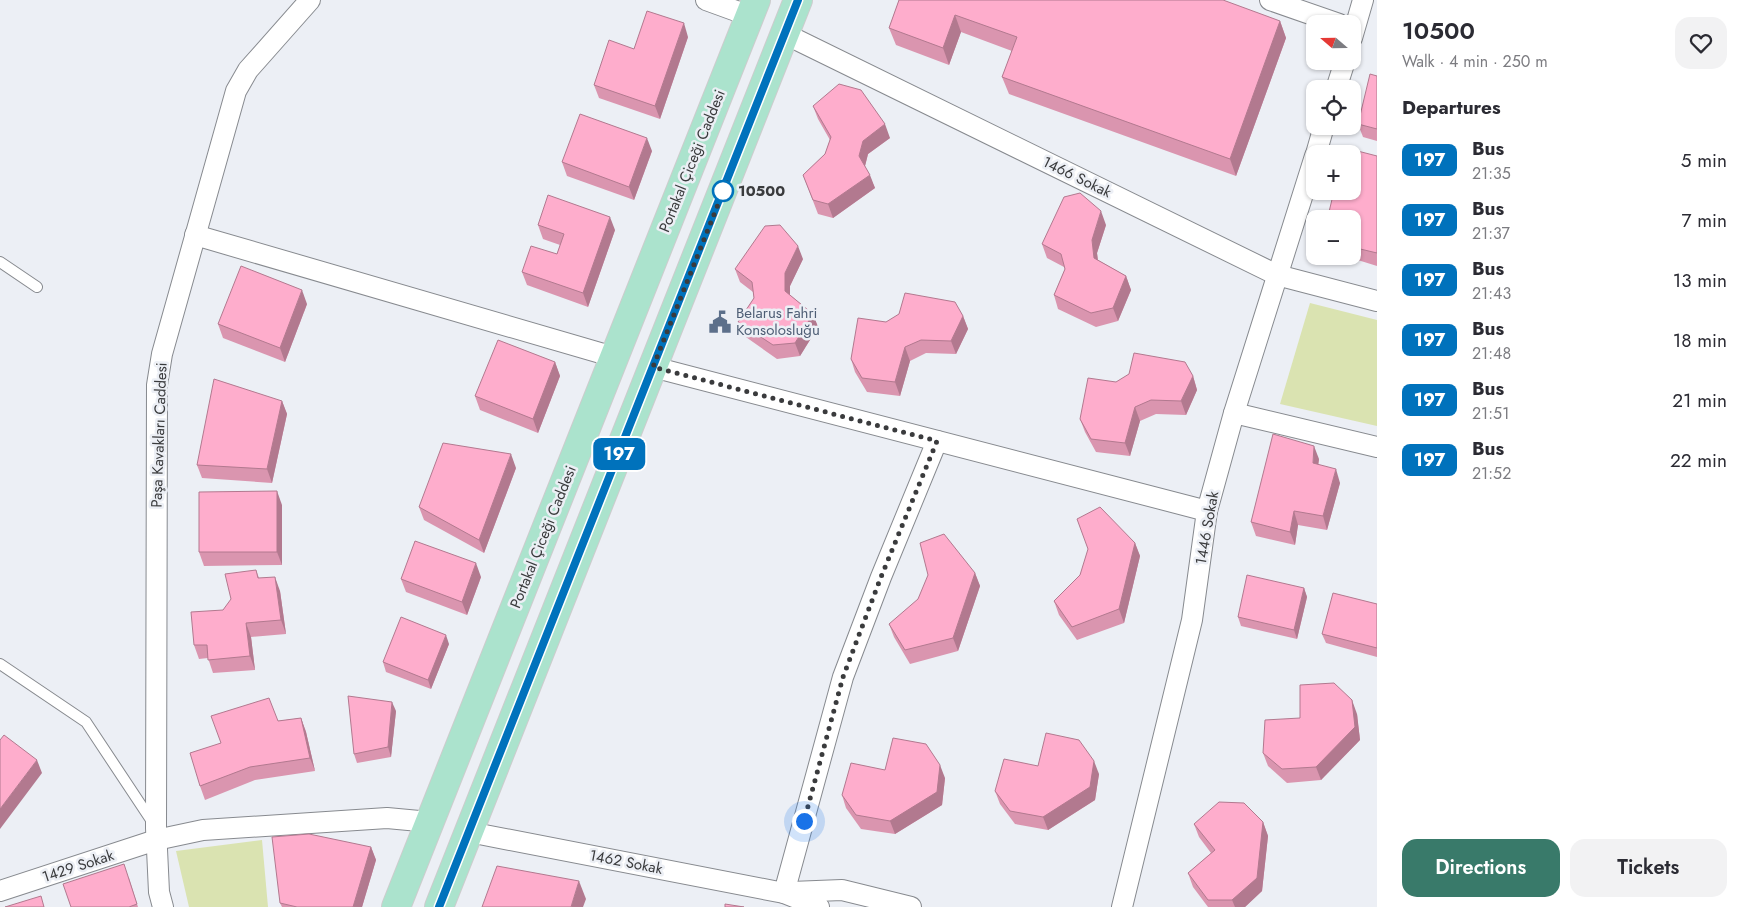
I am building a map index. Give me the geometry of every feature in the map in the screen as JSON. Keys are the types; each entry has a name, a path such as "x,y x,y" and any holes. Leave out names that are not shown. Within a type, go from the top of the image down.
{"main road":[{"path":"439,907 798,0"},
{"name":"Portakal Çiceği Caddesi","path":"396,907 753,8"}],"street":[{"name":"Paşa Kavakları Caddesi","path":"163,907 159,892 156,834 158,385 162,354 236,91 248,70 310,0"},
{"path":"706,0 753,8"},
{"path":"1270,0 1310,15"},
{"path":"1357,15 1364,0"},
{"name":"1466 Sokak","path":"785,34 1277,275 1377,301"},
{"name":"1446 Sokak","path":"1122,907 1192,620 1207,511 1234,413 1306,183"},
{"path":"195,235 614,357"},
{"path":"653,367 1207,511"},
{"path":"1234,413 1377,447"},
{"path":"784,892 843,677 881,577 937,441"},
{"name":"1429 Sokak","path":"0,891 156,834 387,818 430,822"},
{"name":"1462 Sokak","path":"469,832 784,892 819,907"},
{"name":"1462 Sokak","path":"784,892 842,890 911,907"}],"lane":[{"path":"0,262 38,287"},
{"path":"0,664 86,722 156,834"}],"green space":[{"path":"1310,303 1377,320 1377,426 1280,404"},
{"path":"262,840 268,907 189,907 176,851"}],"building":[{"path":"899,0 1223,0 1280,21 1230,159 1002,77 1017,37 955,15 943,48 889,28"},
{"path":"647,11 684,23 655,106 594,85 609,40 634,49"},
{"path":"1370,74 1377,76 1377,129 1361,125 1361,112"},
{"path":"839,84 861,90 885,124 863,141 859,156 870,175 828,204 813,200 803,175 825,154 831,137 813,106"},
{"path":"580,114 647,138 629,187 562,162"},
{"path":"1361,152 1377,156 1377,253 1361,249 1361,210 1329,210 1332,200 1361,200"},
{"path":"1080,193 1101,211 1092,240 1094,258 1126,276 1113,308 1091,313 1054,295 1065,269 1061,254 1042,244 1064,197"},
{"path":"548,195 610,217 583,293 522,272 531,246 557,254 564,234 538,225"},
{"path":"780,225 798,246 785,273 785,291 813,314 795,343 773,345 738,322 754,298 752,282 735,269 765,226"},
{"path":"241,266 302,290 280,348 218,324"},
{"path":"905,293 955,302 963,316 951,341 921,340 905,347 895,382 862,378 851,359 858,318 886,322 899,314"},
{"path":"498,340 555,362 533,419 475,396"},
{"path":"1134,353 1185,362 1193,376 1181,401 1151,400 1135,407 1125,443 1091,439 1080,419 1088,378 1116,382 1129,374"},
{"path":"214,379 282,401 267,469 197,465"},
{"path":"1273,434 1314,446 1313,463 1336,469 1323,516 1294,511 1290,532 1251,522"},
{"path":"443,443 511,454 479,540 419,507"},
{"path":"277,491 277,552 199,552 199,492"},
{"path":"1100,507 1135,543 1119,609 1072,627 1054,601 1080,575 1088,549 1077,519"},
{"path":"944,534 975,573 953,638 905,650 889,624 918,599 928,575 920,543"},
{"path":"415,541 476,563 462,602 401,579"},
{"path":"256,570 258,578 275,577 281,620 246,623 250,656 208,660 207,645 194,645 191,612 223,610 231,599 225,574"},
{"path":"1247,575 1304,588 1294,630 1238,617"},
{"path":"1333,593 1377,604 1377,648 1322,634"},
{"path":"401,617 446,635 428,680 383,662"},
{"path":"1334,683 1352,700 1355,727 1316,767 1282,769 1263,753 1265,720 1300,718 1300,685"},
{"path":"348,696 392,702 388,747 354,754"},
{"path":"269,698 278,721 301,718 310,758 250,767 200,786 190,753 221,743 211,716"},
{"path":"1046,733 1079,740 1094,761 1090,787 1043,817 1010,811 995,791 1004,759 1038,766"},
{"path":"4,735 37,760 0,809 0,740"},
{"path":"893,738 926,744 940,765 937,792 890,821 856,815 842,795 851,763 885,770"},
{"path":"1219,802 1244,803 1263,822 1257,878 1232,900 1208,900 1188,873 1215,850 1194,824"},
{"path":"309,834 371,847 353,907 297,907 280,903 272,837"},
{"path":"124,864 137,904 129,907 71,907 63,884"},
{"path":"497,866 579,881 571,907 482,907"},
{"path":"41,896 44,907 5,907"},
{"path":"725,904 744,907 725,907"}],"bus line":[{"name":"197","path":"439,907 764,90 798,0"}],"place":[{"name":"10500","path":"723,191"},
{"name":"Belarus Fahri Konsolosluğu","path":"720,322"}],"route":[{"path":"723,191 727,182 653,367 937,441 881,577 843,677 804,821"}]}
